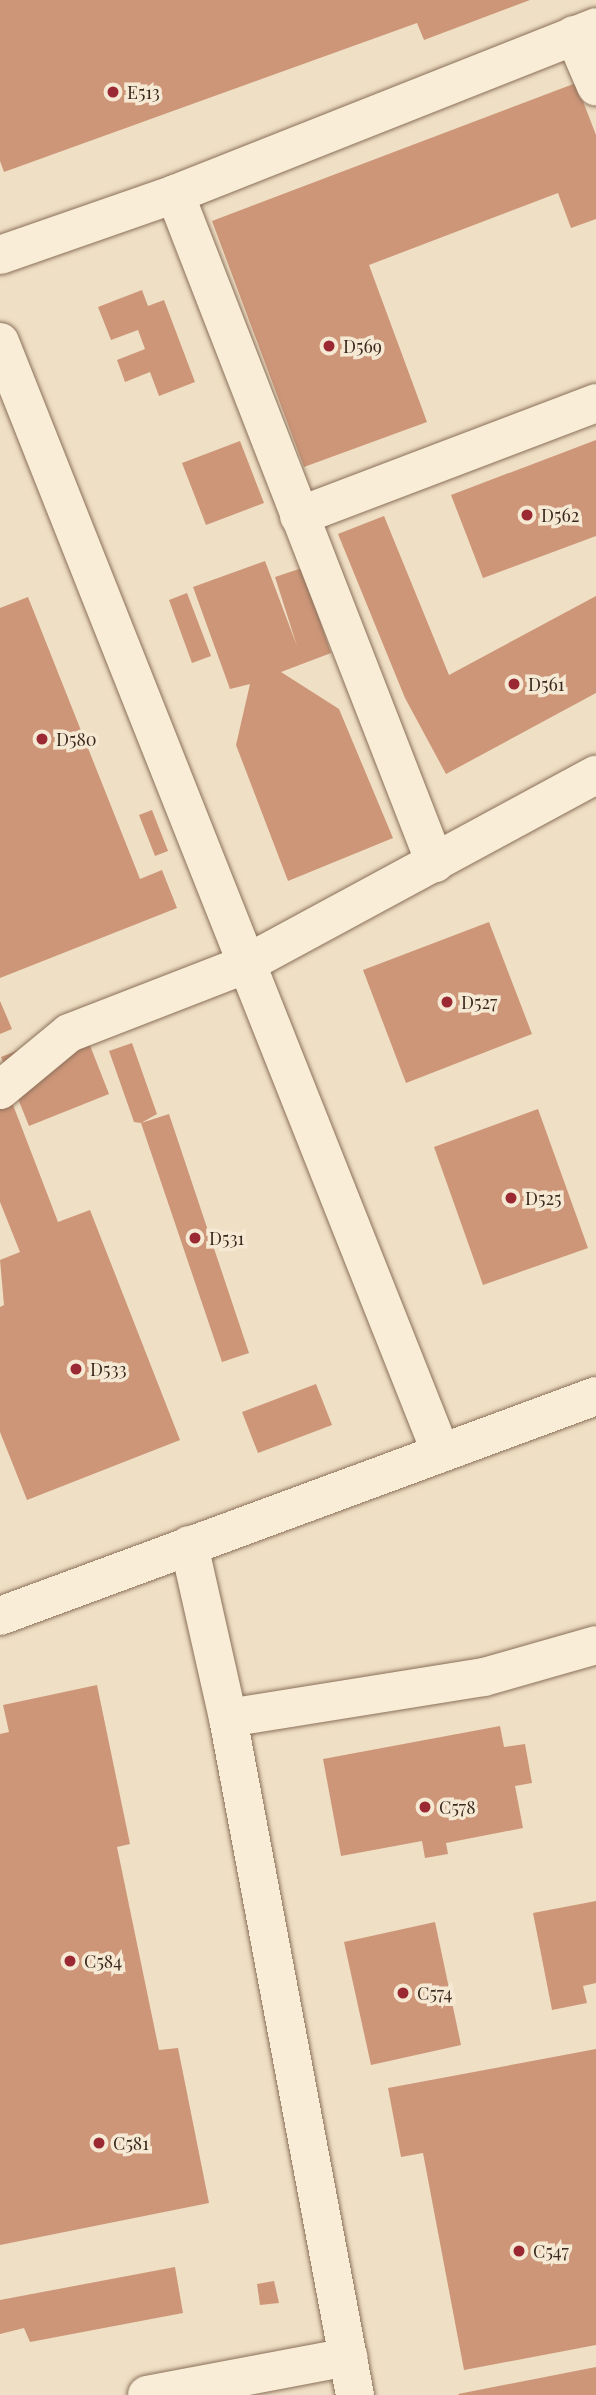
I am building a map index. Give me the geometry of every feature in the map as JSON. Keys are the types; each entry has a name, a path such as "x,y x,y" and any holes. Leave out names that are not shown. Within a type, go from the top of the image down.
{"street":[{"path":"0,256 175,194 585,31 596,86"},
{"path":"175,194 435,863"},
{"path":"0,342 244,965 441,1453"},
{"path":"299,516 596,403"},
{"path":"0,1090 69,1033 244,965 596,775"},
{"path":"0,1616 596,1396"},
{"path":"189,1545 228,1718 355,2395"},
{"path":"228,1718 484,1677 596,1645"},
{"path":"148,2395 348,2357"}],"building":[{"name":"E513","path":"0,0 530,0 424,40 417,23 4,172 0,161"},
{"path":"576,83 596,135 596,219 571,228 558,193 369,265 427,422 304,467 212,221"},
{"path":"142,290 148,306 164,300 195,382 159,396 150,372 125,382 117,360 145,349 138,330 111,340 98,307"},
{"name":"D562","path":"596,440 596,536 483,578 451,495"},
{"path":"240,441 264,503 206,525 182,463"},
{"name":"D561","path":"384,516 449,675 596,596 596,693 446,774 405,698 338,534"},
{"path":"265,561 297,646 275,577 302,568 331,653 281,672 339,709 393,838 288,881 236,745 250,684 230,689 193,587"},
{"path":"187,593 211,656 192,663 169,600"},
{"name":"D580","path":"28,597 140,879 162,870 177,908 0,978 0,608"},
{"path":"152,810 168,851 155,856 139,815"},
{"name":"D527","path":"489,922 532,1034 406,1083 363,970"},
{"path":"0,1001 12,1029 0,1034"},
{"path":"82,1025 109,1094 29,1126 1,1057"},
{"path":"132,1043 157,1114 141,1123 134,1122 109,1051"},
{"name":"D533","path":"0,1071 58,1222 90,1210 180,1440 27,1500 0,1432 0,1307 4,1305 0,1260 20,1252 0,1202"},
{"name":"D525","path":"538,1109 588,1248 483,1285 434,1147"},
{"name":"D531","path":"169,1114 249,1353 222,1362 141,1123"},
{"path":"316,1384 332,1425 258,1453 242,1412"},
{"path":"97,1685 130,1844 117,1847 159,2050 178,2048 209,2203 0,2245 0,1734 9,1732 3,1705"},
{"name":"C578","path":"500,1726 504,1747 525,1744 532,1783 515,1786 523,1828 446,1843 448,1854 425,1858 422,1841 341,1856 323,1759"},
{"path":"596,1901 596,1983 583,1986 587,2003 552,2010 533,1913"},
{"name":"C574","path":"435,1922 461,2045 371,2065 344,1942"},
{"name":"C547","path":"596,2049 596,2345 464,2370 423,2153 401,2157 388,2088"},
{"path":"175,2267 183,2313 30,2342 24,2328 0,2334 0,2300"},
{"path":"274,2281 279,2303 260,2305 257,2284"},
{"path":"596,2367 596,2395 458,2394"}],"place":[{"name":"E513","path":"113,92"},
{"name":"D569","path":"329,346"},
{"name":"D562","path":"527,515"},
{"name":"D561","path":"514,684"},
{"name":"D580","path":"42,739"},
{"name":"D527","path":"447,1002"},
{"name":"D525","path":"511,1198"},
{"name":"D531","path":"195,1238"},
{"name":"D533","path":"76,1369"},
{"name":"C578","path":"425,1807"},
{"name":"C584","path":"70,1961"},
{"name":"C574","path":"403,1993"},
{"name":"C581","path":"99,2143"},
{"name":"C547","path":"519,2251"}]}
